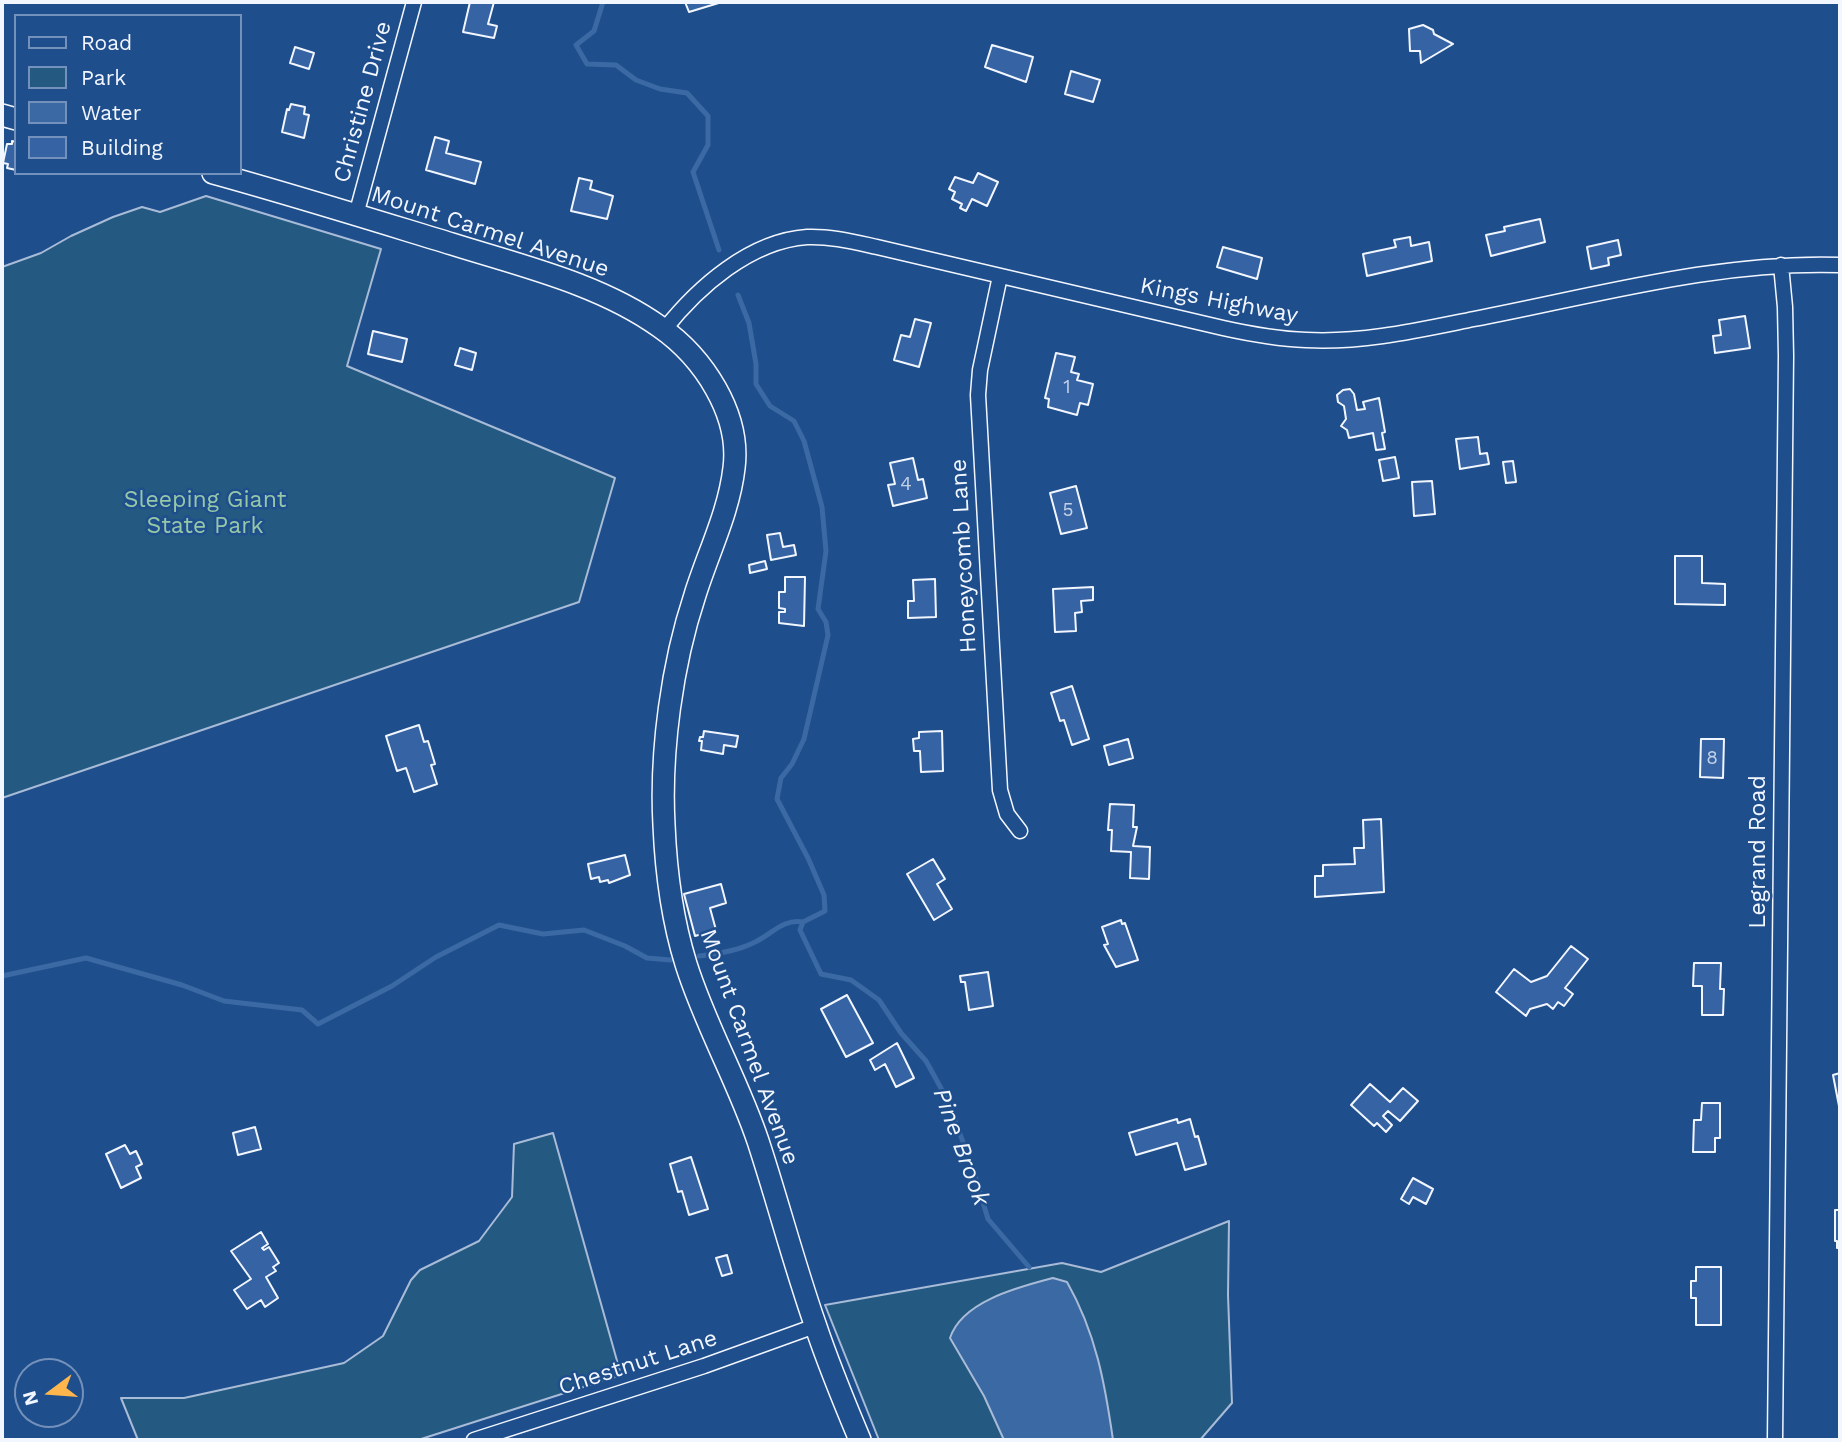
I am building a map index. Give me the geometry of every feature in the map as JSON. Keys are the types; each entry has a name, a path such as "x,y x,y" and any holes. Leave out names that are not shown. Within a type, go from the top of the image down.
{"main road":[{"name":"Mount Carmel Avenue","path":"220,175 562,279 616,302 664,330 683,346 721,399 733,429 735,446 731,490 689,613 671,712 663,796 670,889 687,967 758,1142 815,1326 860,1440"}],"street":[{"name":"Christine Drive","path":"356,215 414,2"},
{"name":"Kings Highway","path":"664,330 681,310 735,264 767,246 795,239 824,237 1243,332 1327,341 1404,333 1694,275 1781,265 1840,265"},
{"name":"Legrand Road","path":"1775,1440 1786,356 1781,265"},
{"name":"Honeycomb Lane","path":"1000,276 980,370 978,395 1000,790 1007,814 1020,831"},
{"name":"Chestnut Lane","path":"474,1440 647,1385 815,1326"}],"green space":[{"name":"Sleeping Giant State Park","path":"206,196 381,249 347,366 615,478 579,602 2,798 2,267 41,253 113,217 142,207 160,212"},
{"path":"553,1133 621,1375 418,1440 138,1440 121,1398 184,1398 344,1363 383,1336 411,1280 420,1270 479,1241 512,1197 514,1144"},
{"path":"1229,1221 1228,1295 1232,1403 1200,1440 879,1440 825,1305 1062,1263 1101,1272"}],"water":[{"path":"1053,1278 1067,1282 1085,1320 1103,1379 1113,1440 1004,1440 984,1396 950,1338 956,1325 979,1305 1009,1291"}],"building":[{"path":"470,2 494,2 488,24 497,26 494,38 463,32"},
{"path":"685,2 722,2 689,12"},
{"path":"1423,25 1453,44 1421,63 1420,51 1410,51 1409,29"},
{"path":"992,45 1033,57 1026,82 985,67"},
{"path":"295,47 314,53 309,69 290,63"},
{"path":"1071,71 1100,80 1093,102 1065,94"},
{"path":"291,104 305,107 304,114 309,115 304,138 282,132 287,109 289,110"},
{"path":"435,137 449,141 446,153 481,162 475,184 426,170"},
{"path":"14,142 14,170 7,168 8,164 3,163 7,144"},
{"path":"978,173 998,182 987,206 972,199 966,211 960,208 962,204 952,199 955,192 949,189 955,177 973,183"},
{"path":"579,178 592,181 590,189 613,196 607,219 571,211"},
{"path":"1540,219 1545,242 1491,256 1486,235 1505,231 1504,227"},
{"path":"1410,237 1411,246 1429,242 1432,261 1367,276 1363,254 1396,247 1394,240"},
{"path":"1618,240 1621,255 1608,258 1609,265 1591,269 1587,247"},
{"path":"1223,247 1262,258 1257,279 1217,267"},
{"path":"1745,316 1750,348 1715,353 1713,336 1721,335 1719,320"},
{"path":"915,319 931,323 919,367 894,360 901,335 910,337"},
{"path":"373,331 407,339 402,362 368,354"},
{"path":"460,348 476,353 472,370 455,365"},
{"path":"1056,353 1075,357 1071,372 1079,374 1077,380 1093,384 1088,405 1080,403 1077,415 1048,407 1049,399 1045,398"},
{"path":"1350,389 1354,394 1357,410 1365,409 1363,402 1379,398 1385,449 1376,450 1373,433 1349,438 1347,430 1341,426 1346,419 1344,406 1338,402 1337,395"},
{"path":"1478,437 1480,454 1487,453 1489,464 1460,469 1456,439"},
{"path":"1395,457 1399,478 1383,481 1379,460"},
{"path":"913,458 918,480 923,479 927,498 893,506 888,485 895,484 890,463"},
{"path":"1513,461 1516,482 1506,483 1503,462"},
{"path":"1432,481 1435,514 1414,516 1412,482"},
{"path":"1076,486 1087,528 1061,534 1050,493"},
{"path":"780,533 783,547 794,545 796,555 771,560 767,535"},
{"path":"1675,556 1702,556 1702,583 1725,584 1725,605 1675,604"},
{"path":"765,561 767,569 750,573 749,565"},
{"path":"785,577 805,577 804,626 779,623 779,612 785,612 785,609 779,608 779,592 785,592"},
{"path":"935,579 936,617 908,618 908,601 914,601 913,580"},
{"path":"1093,587 1093,600 1081,601 1082,612 1075,613 1076,631 1055,632 1053,589"},
{"path":"1072,686 1089,739 1072,745 1064,720 1060,721 1051,693"},
{"path":"419,725 424,742 428,741 435,764 431,765 437,784 414,792 406,768 397,771 386,736"},
{"path":"704,731 738,736 736,747 724,745 723,754 701,750 702,741 699,741"},
{"path":"942,731 943,771 921,772 920,751 914,751 913,739 919,738 919,732"},
{"path":"1128,739 1133,758 1109,765 1104,746"},
{"path":"1701,739 1724,739 1723,778 1700,777"},
{"path":"1110,804 1134,805 1133,827 1137,827 1133,846 1150,847 1149,879 1130,878 1131,852 1111,851 1112,830 1108,830"},
{"path":"1381,819 1384,892 1315,897 1315,876 1323,876 1323,865 1355,864 1354,848 1364,848 1363,820"},
{"path":"625,855 630,875 609,883 608,880 600,882 599,877 591,879 588,864"},
{"path":"933,859 945,879 937,884 952,909 934,920 907,874"},
{"path":"721,884 726,903 710,908 716,930 695,936 684,894"},
{"path":"1121,920 1122,924 1125,923 1138,960 1116,967 1104,945 1108,944 1102,927"},
{"path":"1571,946 1588,959 1565,988 1573,994 1564,1006 1558,1002 1553,1009 1547,1004 1530,1009 1526,1016 1496,992 1514,969 1531,982 1547,976"},
{"path":"1694,963 1721,963 1723,1015 1702,1015 1702,986 1693,986"},
{"path":"988,972 993,1006 969,1010 965,982 961,982 960,976"},
{"path":"847,995 873,1043 846,1057 821,1009"},
{"path":"897,1043 914,1078 896,1087 885,1064 875,1070 870,1060"},
{"path":"1840,1073 1840,1106 1839,1106 1833,1075"},
{"path":"1370,1084 1390,1102 1403,1088 1418,1101 1400,1121 1388,1111 1383,1116 1392,1125 1386,1132 1377,1123 1374,1126 1351,1105"},
{"path":"1702,1103 1720,1103 1720,1138 1715,1138 1715,1152 1693,1152 1694,1120 1701,1120"},
{"path":"1177,1119 1178,1123 1190,1119 1206,1164 1185,1170 1177,1143 1136,1155 1129,1133"},
{"path":"255,1127 261,1149 238,1155 233,1133"},
{"path":"125,1145 130,1154 136,1151 142,1164 136,1167 141,1178 121,1188 106,1154"},
{"path":"691,1157 708,1209 689,1215 682,1191 678,1192 670,1164"},
{"path":"1413,1178 1433,1189 1426,1204 1413,1197 1409,1204 1401,1199"},
{"path":"1835,1210 1840,1210 1840,1248 1837,1248 1835,1241"},
{"path":"261,1232 268,1244 262,1248 264,1250 269,1247 279,1263 273,1267 276,1271 266,1277 278,1298 265,1307 261,1300 247,1309 234,1290 251,1279 231,1251"},
{"path":"727,1255 732,1273 722,1276 716,1258"},
{"path":"1696,1267 1721,1267 1721,1325 1696,1325 1696,1298 1691,1298 1691,1281 1696,1281"}],"waterway":[{"name":"Pine Brook","path":"603,2 594,31 576,45 587,64 616,65 636,80 660,89 687,93 708,116 708,145 693,172 719,250"},
{"name":"Pine Brook","path":"738,295 749,323 756,364 756,384 770,406 794,421 804,441 822,507 826,551 818,609 826,622 828,635 804,739 792,764 781,778 777,799 824,895 825,911 803,922 800,930 821,974 851,980 879,1000 901,1033 926,1061 947,1099 988,1219 1029,1267"},
{"path":"699,956 740,948 783,925 803,922"},
{"path":"2,976 86,958 182,985 224,1001 302,1010 318,1024 392,986 436,957 499,925 543,934 584,930 647,958 671,960"}]}
